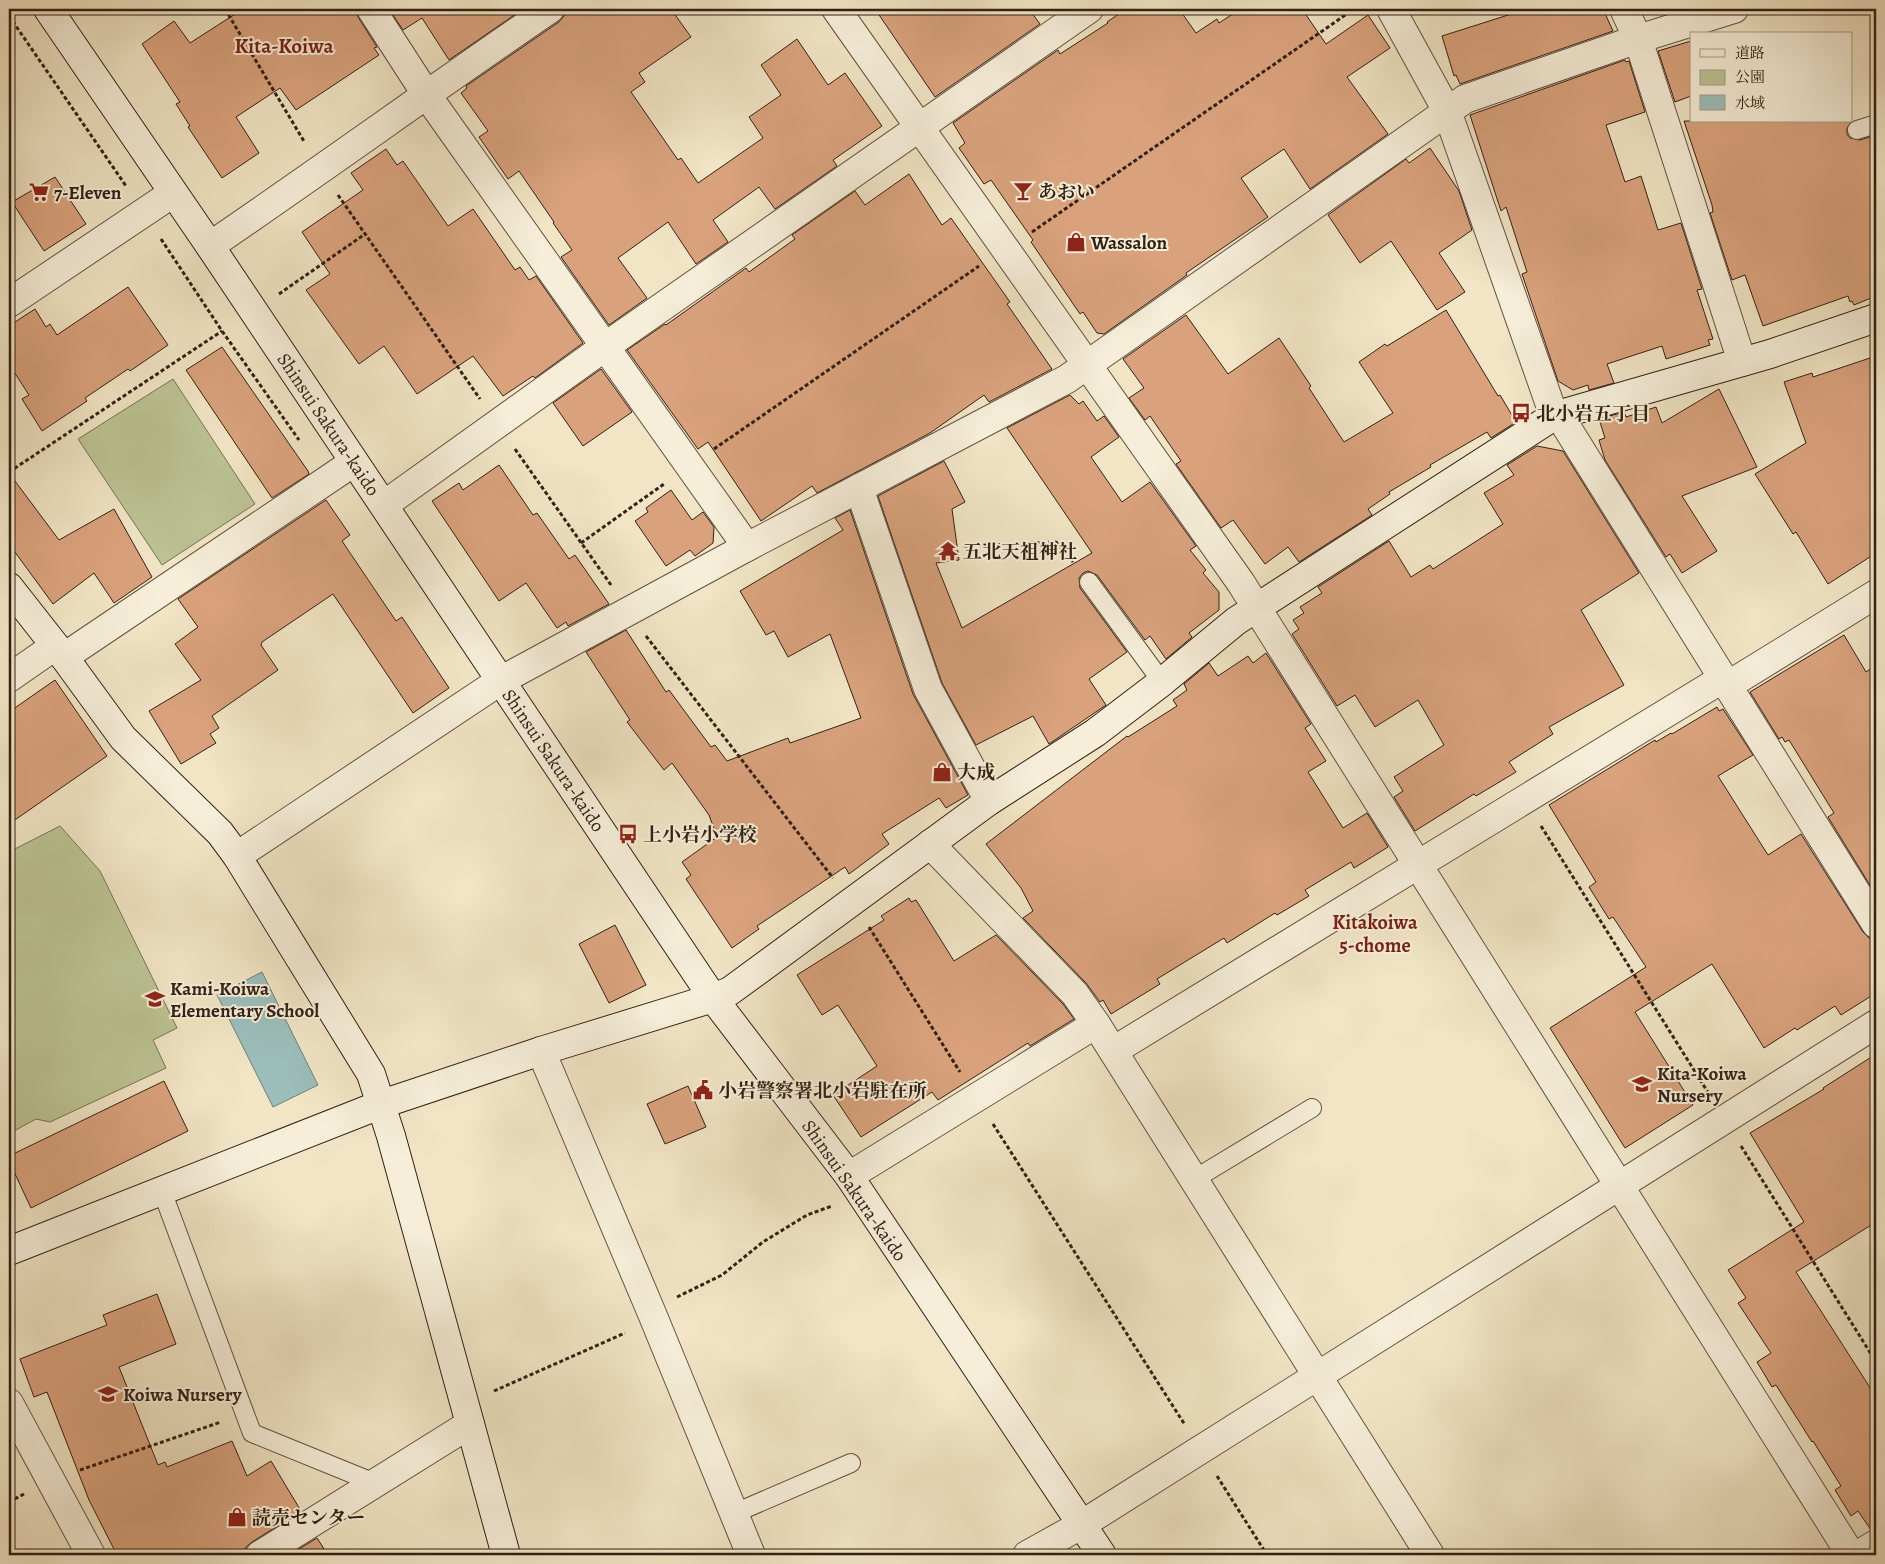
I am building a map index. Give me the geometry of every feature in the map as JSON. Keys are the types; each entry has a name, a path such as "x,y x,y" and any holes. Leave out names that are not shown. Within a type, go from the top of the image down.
{"street":[{"name":"Shinsui Sakura-kaido","path":"48,9 210,246 713,998 850,1176 1102,1555"},
{"path":"371,9 426,94 747,547"},
{"path":"210,246 550,9"},
{"path":"836,9 1241,583 1851,1555"},
{"path":"384,505 606,346 1089,9"},
{"path":"1391,9 1447,111 1556,415 1876,924"},
{"path":"1624,9 1638,39 1742,362"},
{"path":"236,856 500,681 747,547 1067,379 1465,99 1638,39 1734,9"},
{"path":"9,303 174,193"},
{"path":"9,1251 382,1104 730,991 989,801 1095,734 1236,621 1556,415 1770,354 1876,318"},
{"path":"9,678 59,651 354,462"},
{"path":"859,488 928,689 989,801"},
{"path":"9,587 123,738 220,833 371,1074 382,1104 506,1555"},
{"path":"1113,1051 1525,800 1876,594"},
{"path":"930,844 1074,994 1096,1024 1430,1555"},
{"path":"850,1176 1096,1024"},
{"path":"1027,1555 1082,1525 1876,1024"},
{"path":"541,1051 751,1555"},
{"path":"9,1402 91,1555"},
{"path":"260,1555 470,1424"},
{"path":"1858,1555 1876,1544"}],"lane":[{"path":"1857,130 1876,124"},
{"path":"1088,582 1162,682"},
{"path":"1193,1180 1312,1108"},
{"path":"162,1191 252,1432 375,1483"},
{"path":"735,1513 851,1463"}],"path":[{"path":"225,9 321,170 644,633 862,916 1267,1555"},
{"path":"581,543 1005,248 1024,238 1354,9"},
{"path":"9,16 222,331 299,440"},
{"path":"253,312 365,234"},
{"path":"9,472 222,331"},
{"path":"964,546 1056,542 1088,582"},
{"path":"1525,800 1876,1362"}],"green space":[{"path":"173,379 255,504 162,565 78,439"},
{"path":"60,826 100,871 177,1028 153,1040 166,1068 50,1122 36,1119 14,1131 9,1130 9,852"}],"water":[{"path":"262,972 318,1085 273,1107 217,995"}],"building":[{"path":"243,9 356,9 358,17 377,47 374,48 379,55 296,110 280,88 236,117 259,153 222,178 188,127 190,126 176,104 180,102 142,44 174,21 190,43"},
{"path":"389,9 523,9 449,60 422,18 403,30"},
{"path":"565,9 671,9 691,37 639,73 645,82 631,92 678,160 681,158 698,183 763,138 749,117 781,95 761,65 797,39 828,85 845,73 882,126 833,160 837,166 775,209 759,187 713,220 728,242 696,264 668,222 618,258 647,298 609,325 561,257 572,250 519,171 508,179 479,137 488,131 461,93 467,88 466,86 559,22 564,16"},
{"path":"875,9 1029,9 1040,24 935,97"},
{"path":"1126,9 1179,9 1196,33 1217,19 1219,23 1240,9 1302,9 1326,44 1368,15 1390,48 1347,77 1388,134 1310,189 1284,149 1241,178 1268,217 1186,273 1187,275 1104,334 1097,333 1083,312 1080,314 1031,242 1033,240 991,180 984,184 959,148 965,143 953,123 1058,50 1060,54"},
{"path":"1527,9 1603,9 1613,31 1460,84 1456,75 1454,76 1442,36"},
{"path":"1690,41 1690,96 1675,102 1658,51"},
{"path":"1625,60 1626,62 1629,61 1645,112 1606,125 1625,182 1641,176 1658,230 1681,223 1702,289 1697,290 1713,339 1708,340 1710,345 1666,359 1662,346 1607,364 1614,383 1589,390 1588,385 1573,390 1558,381 1522,274 1527,272 1506,207 1501,211 1470,115"},
{"path":"1684,121 1851,122 1847,128 1847,134 1850,138 1860,140 1876,135 1876,296 1854,305 1852,301 1850,302 1848,296 1763,326 1745,275 1732,280 1710,213 1713,212"},
{"path":"1430,148 1459,191 1472,230 1439,253 1465,292 1437,310 1391,241 1360,263 1328,215 1406,159 1409,163"},
{"path":"386,149 397,165 403,161 448,226 473,209 515,270 520,267 529,280 536,276 583,343 535,378 533,376 503,396 473,356 417,394 384,346 359,364 306,290 330,274 302,232 363,190 351,173"},
{"path":"909,174 942,225 951,218 1010,302 1007,304 1052,369 989,402 984,395 930,433 817,493 812,486 761,521 708,442 698,449 627,350 666,325 746,268 749,272 795,239 792,235 855,191 865,205"},
{"path":"55,177 86,224 44,251 12,202"},
{"path":"128,287 168,345 85,398 87,401 42,431 22,399 29,395 9,364 9,326 35,309 46,327 50,324 57,335"},
{"path":"1446,310 1516,422 1491,438 1487,432 1430,465 1431,467 1389,492 1390,494 1368,509 1372,515 1299,562 1288,547 1265,564 1233,520 1221,528 1176,464 1181,461 1150,416 1145,420 1129,398 1144,388 1123,359 1186,315 1228,374 1279,338 1311,386 1309,388 1344,442 1393,413 1359,362 1385,344 1387,346"},
{"path":"222,347 309,474 272,498 186,370"},
{"path":"1876,356 1876,553 1828,584 1796,532 1793,534 1755,474 1806,443 1784,382 1812,373 1813,377"},
{"path":"601,369 632,412 583,446 553,403"},
{"path":"1719,389 1757,467 1682,496 1717,551 1682,573 1670,554 1666,557 1605,460 1599,440 1605,438 1599,419 1624,412 1626,417 1656,407 1662,423"},
{"path":"1070,395 1079,404 1083,401 1097,421 1104,416 1119,437 1091,457 1122,502 1150,482 1196,546 1190,550 1206,570 1203,573 1219,592 1219,610 1189,633 1192,637 1166,659 1150,636 1145,640 1097,575 1088,571 1083,573 1079,578 1080,588 1127,652 1089,679 1106,705 1049,744 1033,716 976,745 942,683 878,496 944,461 965,502 952,509 959,560 936,563 962,628 1092,553 1007,428"},
{"path":"1537,446 1563,451 1639,573 1581,610 1624,685 1549,727 1553,734 1509,762 1516,772 1476,796 1474,794 1415,831 1394,797 1403,791 1394,777 1444,745 1418,700 1375,727 1355,695 1337,706 1292,634 1299,629 1293,620 1304,613 1300,607 1322,593 1318,587 1389,541 1411,577 1430,565 1433,569 1503,524 1484,493 1514,475 1507,465"},
{"path":"499,465 533,515 537,513 569,559 575,555 609,604 568,626 566,622 557,628 526,583 499,601 432,501 459,483 463,490"},
{"path":"9,473 59,540 114,509 152,577 114,603 94,573 53,604 9,544"},
{"path":"671,490 692,520 703,512 714,527 713,543 695,556 690,550 666,566 635,521 648,512 646,508"},
{"path":"326,500 350,535 342,541 396,621 402,617 449,688 413,713 333,594 262,642 261,645 278,670 212,716 219,728 210,734 216,743 181,764 149,711 201,680 175,644 198,627 178,599"},
{"path":"850,510 913,694 968,795 946,808 939,798 882,834 889,844 849,874 845,867 757,926 759,929 732,948 686,879 691,875 682,862 717,837 709,815 672,763 664,770 627,722 630,720 586,652 626,630 666,692 669,690 711,747 715,745 727,761 788,738 790,743 861,718 830,634 788,657 774,631 766,635 740,591 843,530 835,518"},
{"path":"1844,635 1866,672 1876,665 1876,895 1828,817 1834,813 1789,740 1785,742 1782,737 1779,739 1750,692"},
{"path":"1266,653 1311,724 1305,728 1326,761 1308,772 1343,828 1367,813 1388,847 1354,868 1351,862 1305,890 1309,896 1277,915 1275,913 1227,943 1224,938 1157,979 1160,984 1111,1014 1103,1000 1100,1002 1086,983 1023,918 1033,911 1021,888 986,844 1127,736 1177,706 1173,700 1187,690 1184,684 1209,663 1218,676 1248,656 1253,663"},
{"path":"55,680 107,756 9,824 9,712"},
{"path":"1717,707 1719,711 1723,709 1753,755 1718,776 1768,855 1801,834 1863,932 1869,938 1876,940 1876,993 1841,1015 1835,1006 1764,1048 1712,964 1635,1012 1693,1105 1625,1148 1550,1028 1646,967 1613,917 1609,919 1589,887 1596,882 1549,805 1655,740 1656,742 1672,734"},
{"path":"909,898 911,902 916,900 954,961 996,935 1063,1004 1074,1019 1030,1046 1028,1043 938,1100 932,1092 861,1137 833,1095 877,1066 838,1005 822,1015 797,975 884,920 881,916"},
{"path":"615,925 646,985 609,1003 579,944"},
{"path":"1876,1054 1876,1222 1796,1272 1876,1397 1876,1528 1871,1530 1858,1511 1851,1516 1835,1490 1841,1486 1776,1385 1772,1387 1757,1362 1771,1353 1738,1303 1746,1298 1728,1270 1804,1222 1750,1133 1824,1089"},
{"path":"164,1081 188,1131 31,1208 9,1161 9,1156"},
{"path":"688,1086 706,1127 665,1144 647,1104"},
{"path":"157,1294 176,1344 119,1367 158,1465 165,1462 167,1467 232,1441 247,1476 271,1461 301,1511 252,1542 246,1547 244,1555 117,1555 89,1500 47,1392 34,1397 20,1359 107,1325 103,1315"},
{"path":"317,1538 328,1555 289,1555"}],"place":[{"name":"あおい","path":"1023,191"},
{"name":"7-Eleven","path":"39,192"},
{"name":"Wassalon","path":"1076,242"},
{"name":"北小岩五丁目","path":"1521,413"},
{"name":"五北天祖神社","path":"948,551"},
{"name":"大成","path":"942,772"},
{"name":"上小岩小学校","path":"628,834"},
{"name":"Kami-Koiwa Elementary School","path":"155,999"},
{"name":"Kita-Koiwa Nursery","path":"1642,1084"},
{"name":"小岩警察署北小岩駐在所","path":"703,1090"},
{"name":"Koiwa Nursery","path":"108,1394"},
{"name":"読売センター","path":"237,1517"}],"district":[{"name":"Kita-Koiwa","path":"284,46"},
{"name":"Kitakoiwa 5-chome","path":"1375,934"}]}
